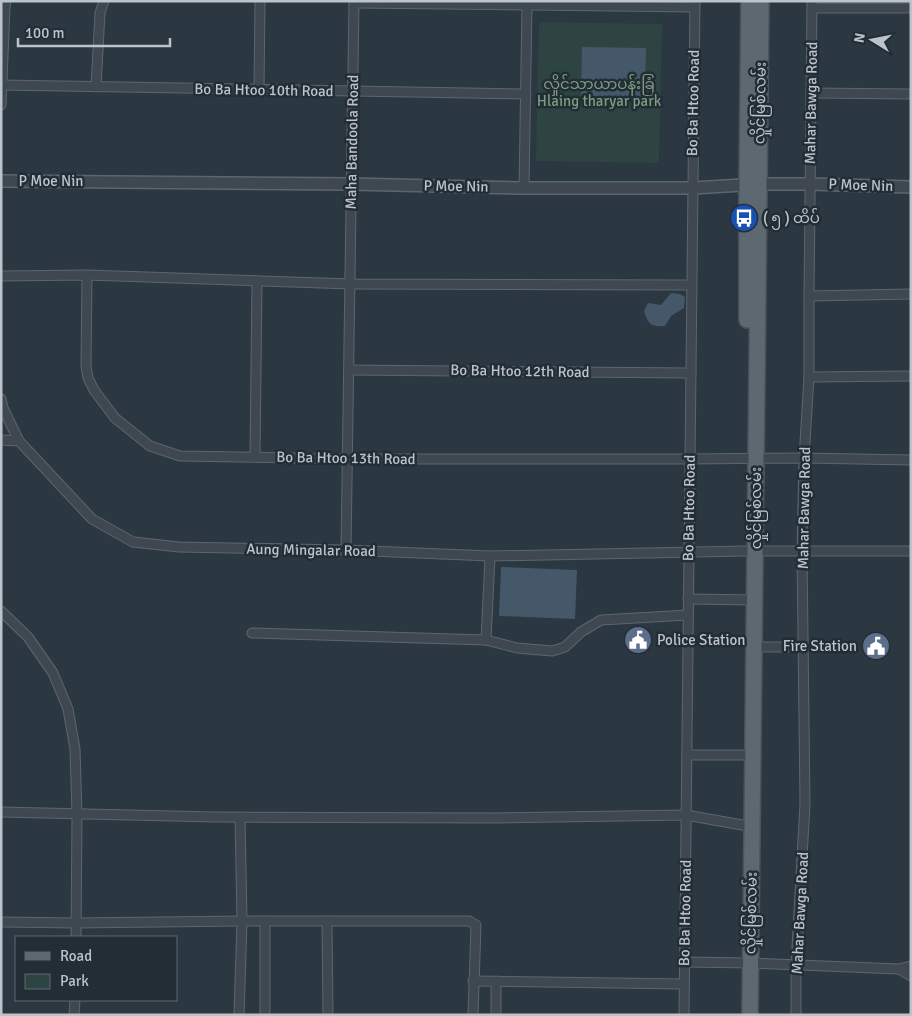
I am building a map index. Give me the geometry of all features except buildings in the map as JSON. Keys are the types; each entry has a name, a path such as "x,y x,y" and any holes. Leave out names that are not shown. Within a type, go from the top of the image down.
{"main road":[{"name":"လှိုင်မြစ်လမ်း","path":"749,1 753,184"},
{"name":"လှိုင်မြစ်လမ်း","path":"747,826 743,755 750,600 747,458 753,184 761,1"},
{"name":"လှိုင်မြစ်လမ်း","path":"742,1015 746,963 747,826 754,647 750,600"},
{"name":"လှိုင်မြစ်လမ်း","path":"746,963 750,1015"}],"street":[{"path":"96,86 100,13 104,1"},
{"path":"259,89 260,1"},
{"path":"354,2 527,5 694,4"},
{"name":"Maha Bandoola Road","path":"346,550 354,2"},
{"name":"Bo Ba Htoo Road","path":"684,1015 694,4"},
{"path":"1,105 4,5"},
{"path":"524,188 527,5"},
{"path":"812,5 911,8"},
{"name":"Mahar Bawga Road","path":"796,1015 796,965 805,804 802,552 804,458 809,376 812,5"},
{"name":"Bo Ba Htoo 10th Road","path":"2,85 526,94"},
{"path":"811,93 911,94"},
{"name":"P Moe Nin","path":"1,181 351,184 524,188 692,188 753,184 911,186"},
{"path":"1,276 87,275 351,284 692,286"},
{"name":"Bo Ba Htoo 13th Road","path":"87,275 86,366 88,378 94,390 115,418 150,446 180,456 348,459 804,458 911,460"},
{"path":"255,457 256,281"},
{"path":"809,296 911,294"},
{"name":"Bo Ba Htoo 12th Road","path":"350,370 691,373"},
{"path":"809,376 911,376"},
{"name":"Aung Mingalar Road","path":"1,399 3,408 19,441 92,519 133,542 179,547 346,550 490,556 911,551"},
{"path":"1,440 19,441"},
{"path":"486,640 490,556"},
{"path":"688,599 750,600"},
{"path":"1,611 28,637 48,666 68,709 75,749 77,814 76,936"},
{"path":"252,634 486,640 517,648 552,651 565,647 581,632 602,620 688,615"},
{"path":"754,647 803,647"},
{"path":"687,755 743,755"},
{"path":"1,812 240,817 499,818 686,815 747,826"},
{"path":"239,1015 242,921 240,817"},
{"path":"264,921 265,1015"},
{"path":"327,921 328,1015"},
{"path":"1,922 469,921 476,925 473,1015"},
{"path":"684,962 899,969 911,966"},
{"path":"899,969 911,976"},
{"path":"473,981 684,984"},
{"path":"496,981 496,1015"},
{"path":"74,1001 74,1015"}],"green space":[{"name":"လှိုင်သာယာပန်းခြံ Hlaing tharyar park","path":"539,22 662,24 659,163 536,161"}],"water":[{"path":"582,47 646,48 645,99 581,97"},
{"path":"671,293 680,294 685,297 684,308 671,316 665,326 651,324 644,311 648,303 661,305"},
{"path":"501,567 577,570 575,619 499,616"}],"place":[{"name":"( ၅ ) ထိပ်","path":"744,218"},
{"name":"Police Station","path":"638,640"},
{"name":"Fire Station","path":"876,646"}]}
